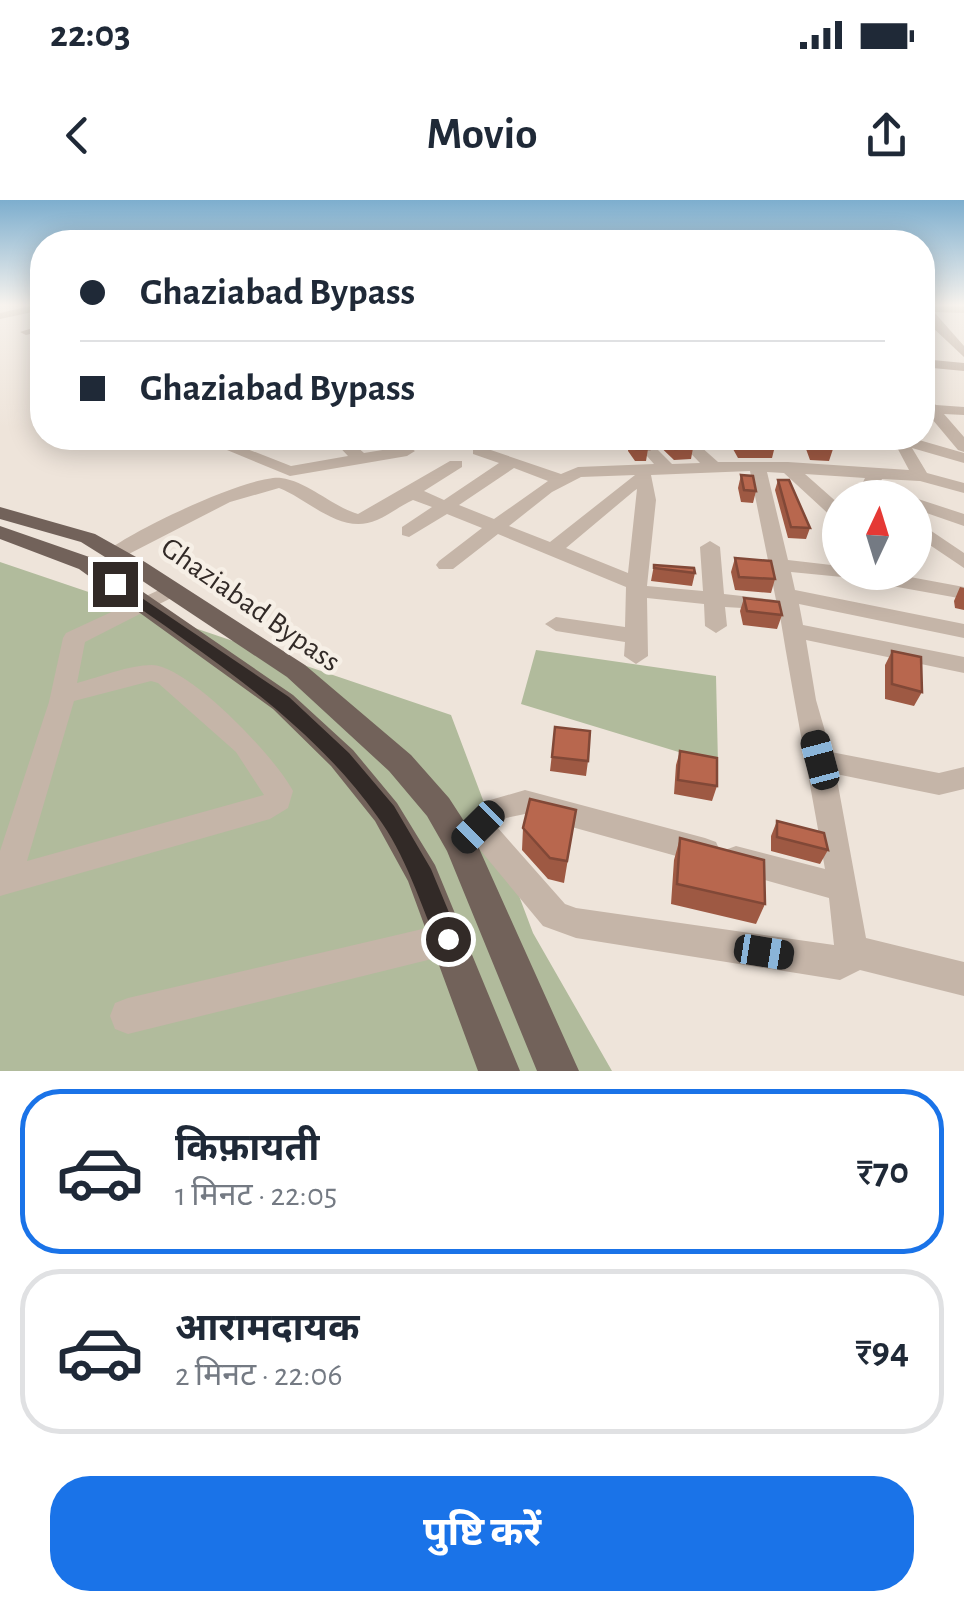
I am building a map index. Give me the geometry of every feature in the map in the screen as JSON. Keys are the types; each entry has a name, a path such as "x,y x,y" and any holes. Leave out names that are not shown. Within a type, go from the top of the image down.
{"main road":[{"name":"Ghaziabad Bypass","path":"0,513 88,538 172,590 296,671 400,763 438,808 470,836 558,1071"},
{"name":"Ghaziabad Bypass","path":"0,532 86,564 283,702 342,758 386,812 423,876 499,1071"}],"street":[{"path":"935,365 964,367"},
{"path":"935,406 964,411"},
{"path":"935,414 964,446"},
{"path":"935,449 964,458"},
{"path":"234,450 288,477 352,520 370,519 456,464"},
{"path":"351,450 361,459"},
{"path":"650,450 665,466"},
{"path":"698,450 712,466"},
{"path":"906,450 922,476"},
{"path":"114,554 260,484 406,451"},
{"path":"479,452 559,479"},
{"path":"409,531 512,462"},
{"path":"446,564 559,479 578,472 643,473 665,466 757,466 788,467 848,480"},
{"path":"757,466 844,888 851,950 848,960 840,964 576,922 554,915 470,836 497,809 525,802 844,888"},
{"path":"788,467 822,499"},
{"path":"553,549 643,473"},
{"path":"556,624 636,646 636,588 647,500 643,473"},
{"path":"903,480 922,476 964,488"},
{"path":"408,494 553,549 636,588 964,631"},
{"path":"932,510 964,520"},
{"path":"932,541 962,568"},
{"path":"710,547 716,626"},
{"path":"780,565 822,570"},
{"path":"932,586 964,593"},
{"path":"3,881 62,695 74,638 172,590"},
{"path":"789,610 964,665"},
{"path":"3,881 270,807 278,800 279,791 245,745 166,676 151,672 62,695"},
{"path":"820,760 939,784 964,778"},
{"path":"128,1016 448,939"},
{"path":"851,950 964,979"}],"green space":[{"path":"0,562 451,715 533,933 612,1071 0,1071"},
{"path":"536,650 716,676 718,764 521,704"}],"building":[{"path":"741,475 753,476 756,491 744,490"},
{"path":"778,480 789,480 810,528 791,527"},
{"path":"735,558 771,561 775,579 739,577"},
{"path":"654,568 694,568 695,573"},
{"path":"744,598 779,602 782,615 747,611"},
{"path":"892,651 921,657 922,692 892,684"},
{"path":"555,727 590,731 588,761 552,757"},
{"path":"680,751 717,758 717,786 678,780"},
{"path":"530,799 576,810 567,861 550,858 523,828"},
{"path":"777,821 824,833 828,850 777,837"},
{"path":"680,838 764,860 765,904 677,884"}],"route":[{"path":"115,584 283,702 342,758 386,812 423,876 448,939"}]}
